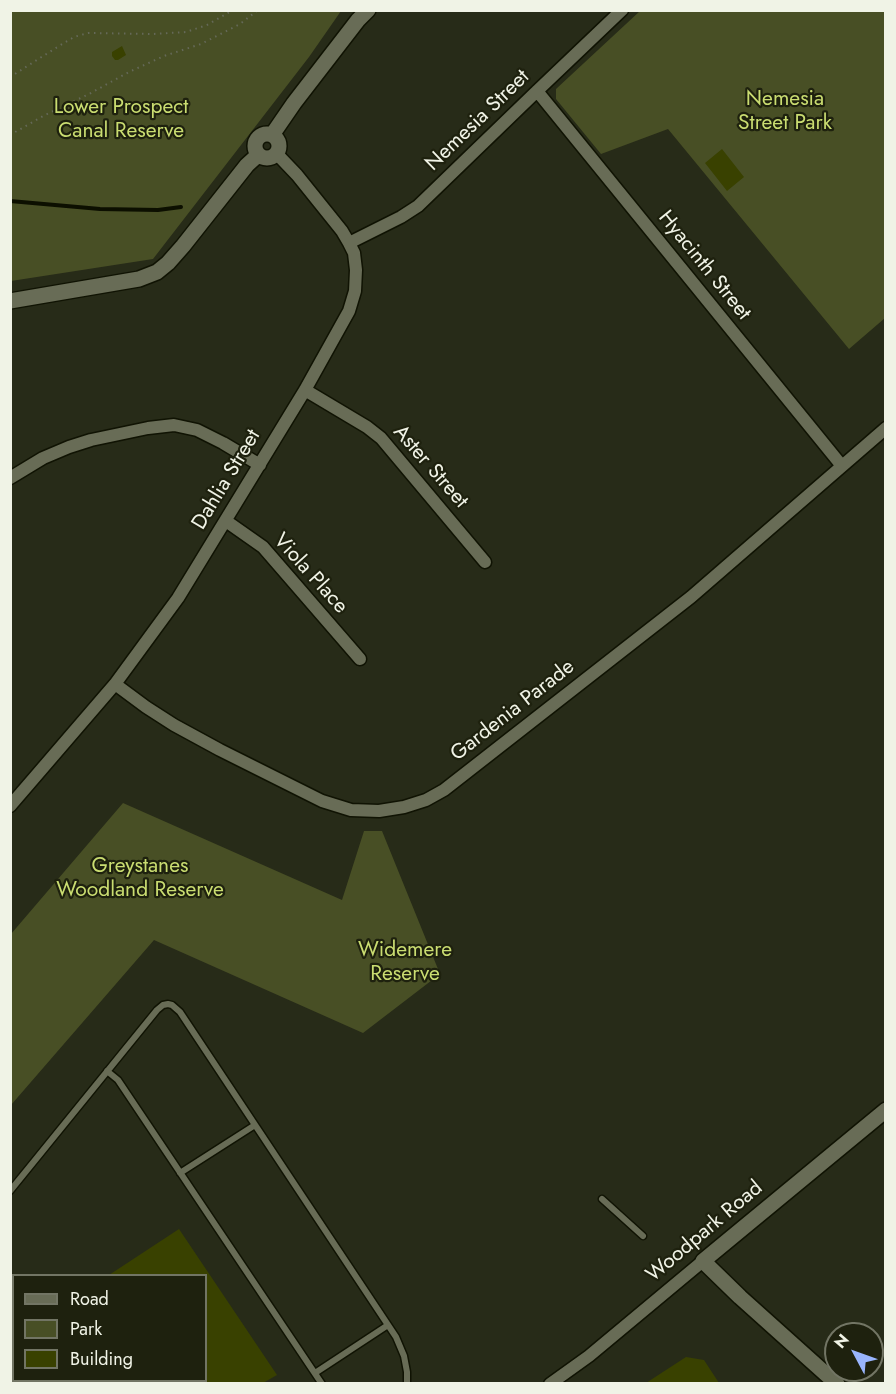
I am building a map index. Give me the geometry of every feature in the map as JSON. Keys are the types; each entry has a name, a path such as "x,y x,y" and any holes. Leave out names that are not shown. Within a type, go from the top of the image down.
{"street":[{"path":"272,135 294,103 368,10"},
{"name":"Nemesia Street","path":"349,243 418,206 622,10"},
{"name":"Hyacinth Street","path":"537,91 842,466"},
{"path":"265,134 272,135 279,143 274,156 268,158 258,155 255,148 258,137 265,134"},
{"name":"Dahlia Street","path":"10,806 116,684 178,598 260,465 345,320 354,297 356,270 354,253 339,227 276,153"},
{"path":"10,301 139,279 156,272 168,263 183,246 258,155"},
{"name":"Aster Street","path":"305,390 367,427 381,438 485,562"},
{"path":"10,478 43,458 69,447 148,428 174,425 197,430 260,465"},
{"name":"Gardenia Parade","path":"116,684 174,725 322,801 351,810 379,811 404,807 426,800 444,790 691,597 885,428"},
{"name":"Viola Place","path":"226,521 263,547 360,658"},
{"name":"Woodpark Road","path":"550,1383 589,1356 885,1110"},
{"path":"703,1261 837,1383"}],"lane":[{"path":"10,1191 157,1010 163,1005 172,1005 180,1012 388,1325 401,1347 407,1372 407,1383"},
{"path":"107,1071 118,1080 322,1383"},
{"path":"180,1173 255,1125"},
{"path":"602,1198 643,1236"},
{"path":"315,1373 388,1325"}],"path":[{"path":"10,77 74,37 88,33 186,32 207,25 233,10"},
{"path":"10,135 129,72 164,56 201,44 240,24 258,10"}],"green space":[{"name":"Lower Prospect Canal Reserve","path":"11,11 341,11 309,57 153,259 11,281"},
{"name":"Nemesia Street Park","path":"640,11 885,11 885,318 849,349 668,129 601,154 556,99 556,89"},
{"name":"Greystanes Woodland Reserve","path":"123,803 342,900 364,831 382,831 440,974 363,1033 154,940 11,1105 11,934"}],"building":[{"path":"122,46 126,55 115,60 112,52"},
{"path":"722,149 744,177 727,191 705,163"},
{"path":"179,1229 277,1375 263,1383 206,1383 207,1274 111,1274"},
{"path":"686,1357 704,1360 719,1383 646,1383"}],"waterway":[{"path":"10,201 100,209 158,210 181,207"}],"park label":[{"name":"Widemere Reserve","path":"405,963"}]}
